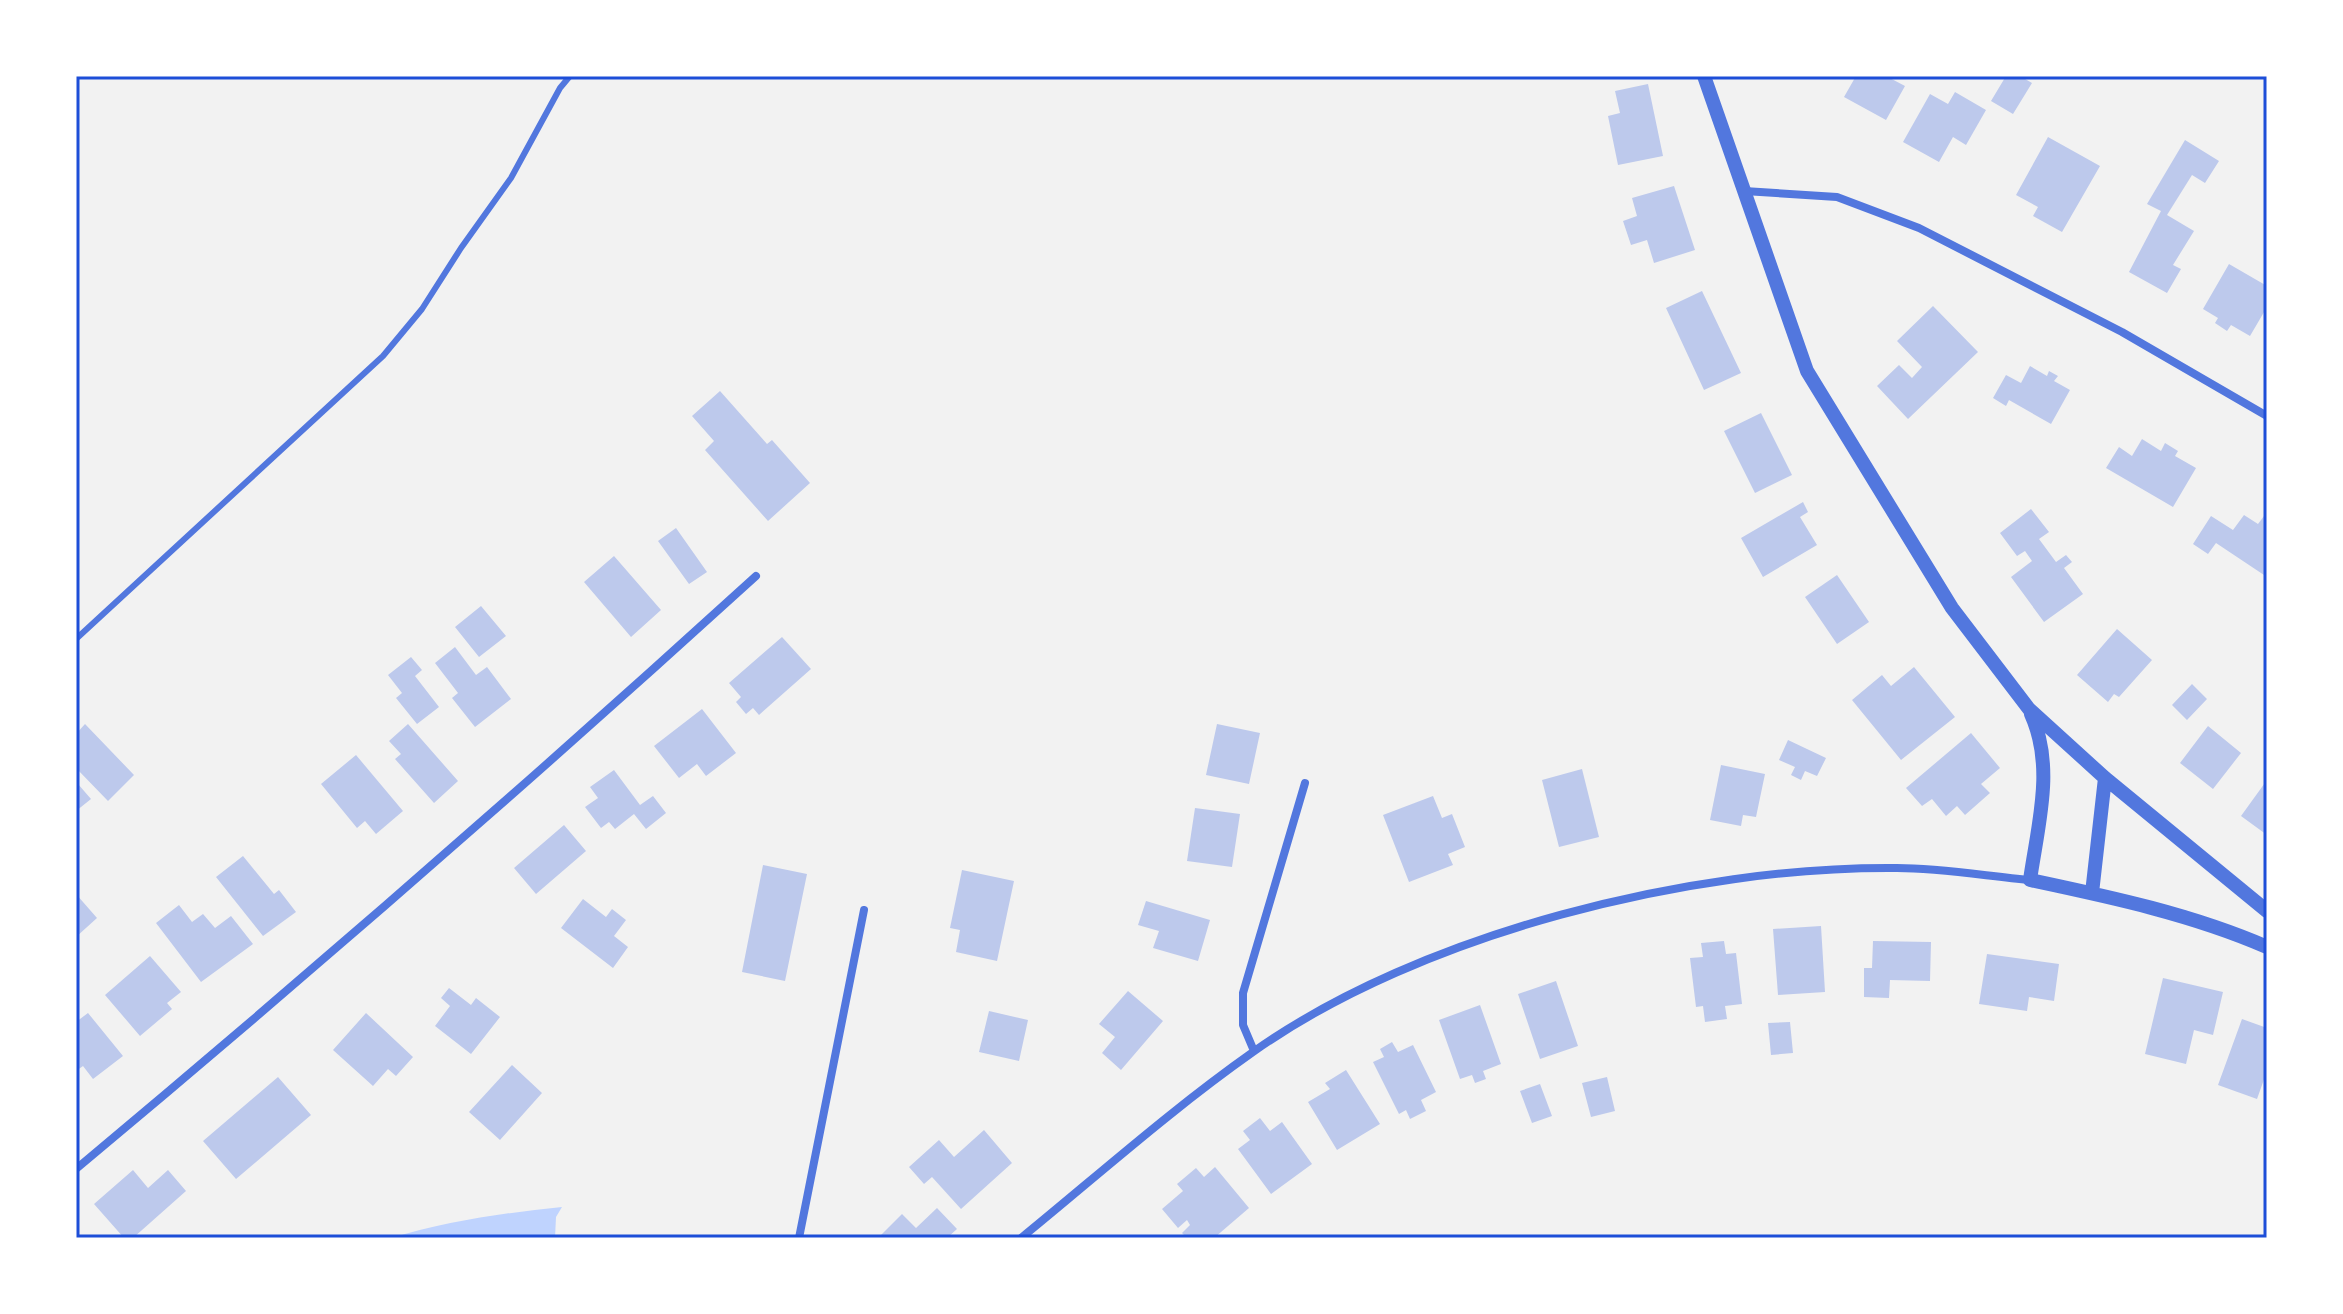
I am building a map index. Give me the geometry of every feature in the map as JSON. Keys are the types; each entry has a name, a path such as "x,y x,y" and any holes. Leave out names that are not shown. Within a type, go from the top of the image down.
{"street":[{"path":"1704,76 1807,371 1952,608 2029,709 2105,778 2267,911"},
{"path":"1744,191 1837,197 1919,228 2122,332 2267,416"},
{"path":"76,1169 243,1030 587,730 756,576"},
{"path":"2029,709 2038,730 2045,776 2030,880"},
{"path":"2092,893 2105,778"},
{"path":"1254,1051 1243,1025 1243,993 1305,783"},
{"path":"1021,1238 1254,1051 1340,1001 1404,970 1538,922 1661,891 1769,874 1835,869 1899,868 2030,880 2136,903 2236,933 2267,947"},
{"path":"799,1238 864,910"}],"lane":[{"path":"76,639 383,356 422,309 511,178 560,88 570,76"}],"water":[{"path":"562,1207 556,1217 555,1238 391,1238 476,1218"}],"building":[{"path":"1856,76 1886,76 1905,86 1886,120 1844,97"},
{"path":"2006,76 2020,76 2032,83 2013,114 1991,101"},
{"path":"1648,84 1663,156 1618,165 1608,116 1620,113 1615,91"},
{"path":"1955,92 1986,110 1966,145 1953,137 1939,162 1903,142 1930,94 1948,104"},
{"path":"2048,137 2100,166 2062,232 2033,216 2038,207 2016,195"},
{"path":"2185,140 2219,161 2205,183 2192,175 2167,215 2194,231 2173,265 2181,269 2167,293 2129,272 2161,211 2147,204"},
{"path":"1674,186 1695,250 1654,263 1647,240 1631,245 1623,221 1637,216 1632,198"},
{"path":"2229,264 2267,286 2267,307 2250,336 2231,325 2227,331 2215,323 2218,318 2203,309"},
{"path":"1702,291 1741,373 1704,390 1666,308"},
{"path":"1933,306 1978,352 1908,419 1877,386 1899,365 1912,378 1922,367 1897,341"},
{"path":"2030,366 2047,376 2049,371 2058,376 2054,381 2070,390 2051,424 2009,400 2006,406 1993,398 2006,375 2021,383"},
{"path":"720,391 767,444 772,440 810,483 768,521 705,450 714,441 692,416"},
{"path":"1761,413 1792,475 1755,493 1724,431"},
{"path":"2142,439 2161,451 2165,443 2178,451 2175,456 2196,468 2173,507 2106,468 2119,447 2132,456"},
{"path":"1803,502 1808,512 1800,517 1817,545 1763,577 1741,538"},
{"path":"2031,509 2049,532 2039,539 2056,562 2066,555 2072,562 2064,568 2083,594 2044,622 2011,577 2032,561 2025,551 2017,556 2000,533"},
{"path":"2244,515 2258,524 2264,516 2267,518 2267,577 2216,543 2208,554 2193,544 2211,516 2233,530"},
{"path":"676,528 707,572 689,584 658,541"},
{"path":"614,556 661,610 631,637 584,582"},
{"path":"1837,575 1869,622 1837,644 1805,597"},
{"path":"481,606 506,636 479,657 455,627"},
{"path":"2117,629 2152,660 2119,697 2114,694 2108,702 2077,675"},
{"path":"782,637 811,669 759,715 753,708 746,714 736,702 741,697 729,683"},
{"path":"455,647 476,675 487,667 511,699 475,727 452,698 458,693 435,663"},
{"path":"411,657 422,670 415,676 439,707 417,724 396,698 402,693 388,675"},
{"path":"1914,667 1955,717 1901,760 1852,700 1882,675 1891,686"},
{"path":"2192,684 2207,699 2187,720 2172,705"},
{"path":"702,709 736,753 706,776 697,764 679,778 654,746"},
{"path":"85,724 134,775 108,801 76,768 76,734"},
{"path":"408,724 458,781 434,803 395,759 401,754 389,741"},
{"path":"1217,724 1260,733 1249,784 1206,775"},
{"path":"2208,726 2241,753 2213,789 2180,763"},
{"path":"1971,733 2000,768 1981,784 1990,793 1965,815 1957,806 1946,816 1932,799 1922,806 1906,788"},
{"path":"1788,740 1826,758 1817,776 1805,771 1801,780 1791,775 1795,767 1779,760"},
{"path":"356,755 403,811 376,834 365,821 357,828 321,784"},
{"path":"1721,765 1765,774 1756,817 1743,815 1741,826 1710,820"},
{"path":"1582,769 1599,837 1559,847 1542,780"},
{"path":"614,770 640,805 653,796 666,813 646,829 634,814 615,829 609,822 601,828 585,807 598,798 590,787"},
{"path":"2267,780 2267,835 2241,816"},
{"path":"78,784 91,799 76,811 76,786"},
{"path":"1433,796 1442,818 1452,814 1465,847 1448,854 1453,865 1409,882 1383,815"},
{"path":"1195,808 1240,814 1232,867 1187,861"},
{"path":"564,825 586,851 536,894 514,868"},
{"path":"243,856 274,894 279,890 296,912 263,936 216,877"},
{"path":"763,865 807,874 785,981 742,972"},
{"path":"962,870 1014,881 997,961 956,952 960,930 950,928"},
{"path":"76,894 97,918 76,937"},
{"path":"583,899 606,917 612,909 626,920 614,936 628,947 613,968 561,928"},
{"path":"1146,901 1210,920 1198,961 1153,948 1159,931 1138,925"},
{"path":"179,905 192,922 203,914 215,928 231,916 253,944 201,982 156,923"},
{"path":"1821,926 1825,992 1778,995 1773,929"},
{"path":"1724,941 1726,954 1736,953 1742,1004 1725,1006 1727,1019 1705,1022 1703,1006 1696,1007 1690,958 1703,957 1701,943"},
{"path":"1873,941 1931,942 1930,981 1890,980 1889,998 1864,997 1864,968 1872,968"},
{"path":"1987,954 2059,964 2054,1001 2029,997 2027,1011 1979,1004"},
{"path":"150,956 181,992 167,1003 172,1009 140,1036 105,995"},
{"path":"2163,978 2223,992 2213,1035 2194,1030 2186,1064 2145,1054"},
{"path":"1556,981 1578,1046 1540,1059 1518,994"},
{"path":"449,988 471,1005 476,998 500,1017 471,1054 435,1026 450,1006 441,998"},
{"path":"1128,991 1163,1021 1121,1070 1102,1053 1115,1037 1099,1024"},
{"path":"1480,1005 1501,1064 1483,1071 1486,1079 1475,1083 1472,1075 1460,1079 1439,1020"},
{"path":"989,1011 1028,1020 1019,1061 979,1052"},
{"path":"88,1013 123,1056 93,1079 83,1066 76,1071 76,1022"},
{"path":"366,1013 413,1057 396,1076 388,1069 373,1086 333,1050"},
{"path":"2242,1019 2267,1028 2267,1071 2257,1099 2218,1085"},
{"path":"1790,1022 1793,1053 1771,1055 1768,1023"},
{"path":"1392,1042 1398,1052 1413,1045 1436,1092 1421,1100 1426,1111 1410,1119 1406,1110 1399,1114 1373,1062 1384,1057 1380,1049"},
{"path":"512,1065 542,1093 500,1140 469,1112"},
{"path":"1346,1070 1380,1124 1337,1150 1308,1102 1330,1089 1325,1083"},
{"path":"278,1077 311,1115 236,1179 203,1141"},
{"path":"1607,1077 1615,1111 1591,1117 1582,1083"},
{"path":"1540,1084 1552,1116 1532,1123 1520,1091"},
{"path":"1260,1118 1270,1131 1282,1122 1312,1164 1271,1194 1238,1149 1250,1140 1243,1131"},
{"path":"984,1130 1012,1163 961,1209 932,1177 924,1184 909,1167 939,1140 954,1157"},
{"path":"1215,1167 1249,1208 1214,1238 1187,1238 1182,1233 1190,1225 1187,1220 1178,1228 1162,1209 1183,1191 1177,1184 1196,1168 1204,1177"},
{"path":"133,1170 148,1188 168,1170 186,1191 133,1238 124,1238 94,1204"},
{"path":"937,1208 957,1229 947,1238 884,1238 881,1235 902,1214 916,1228"}]}
